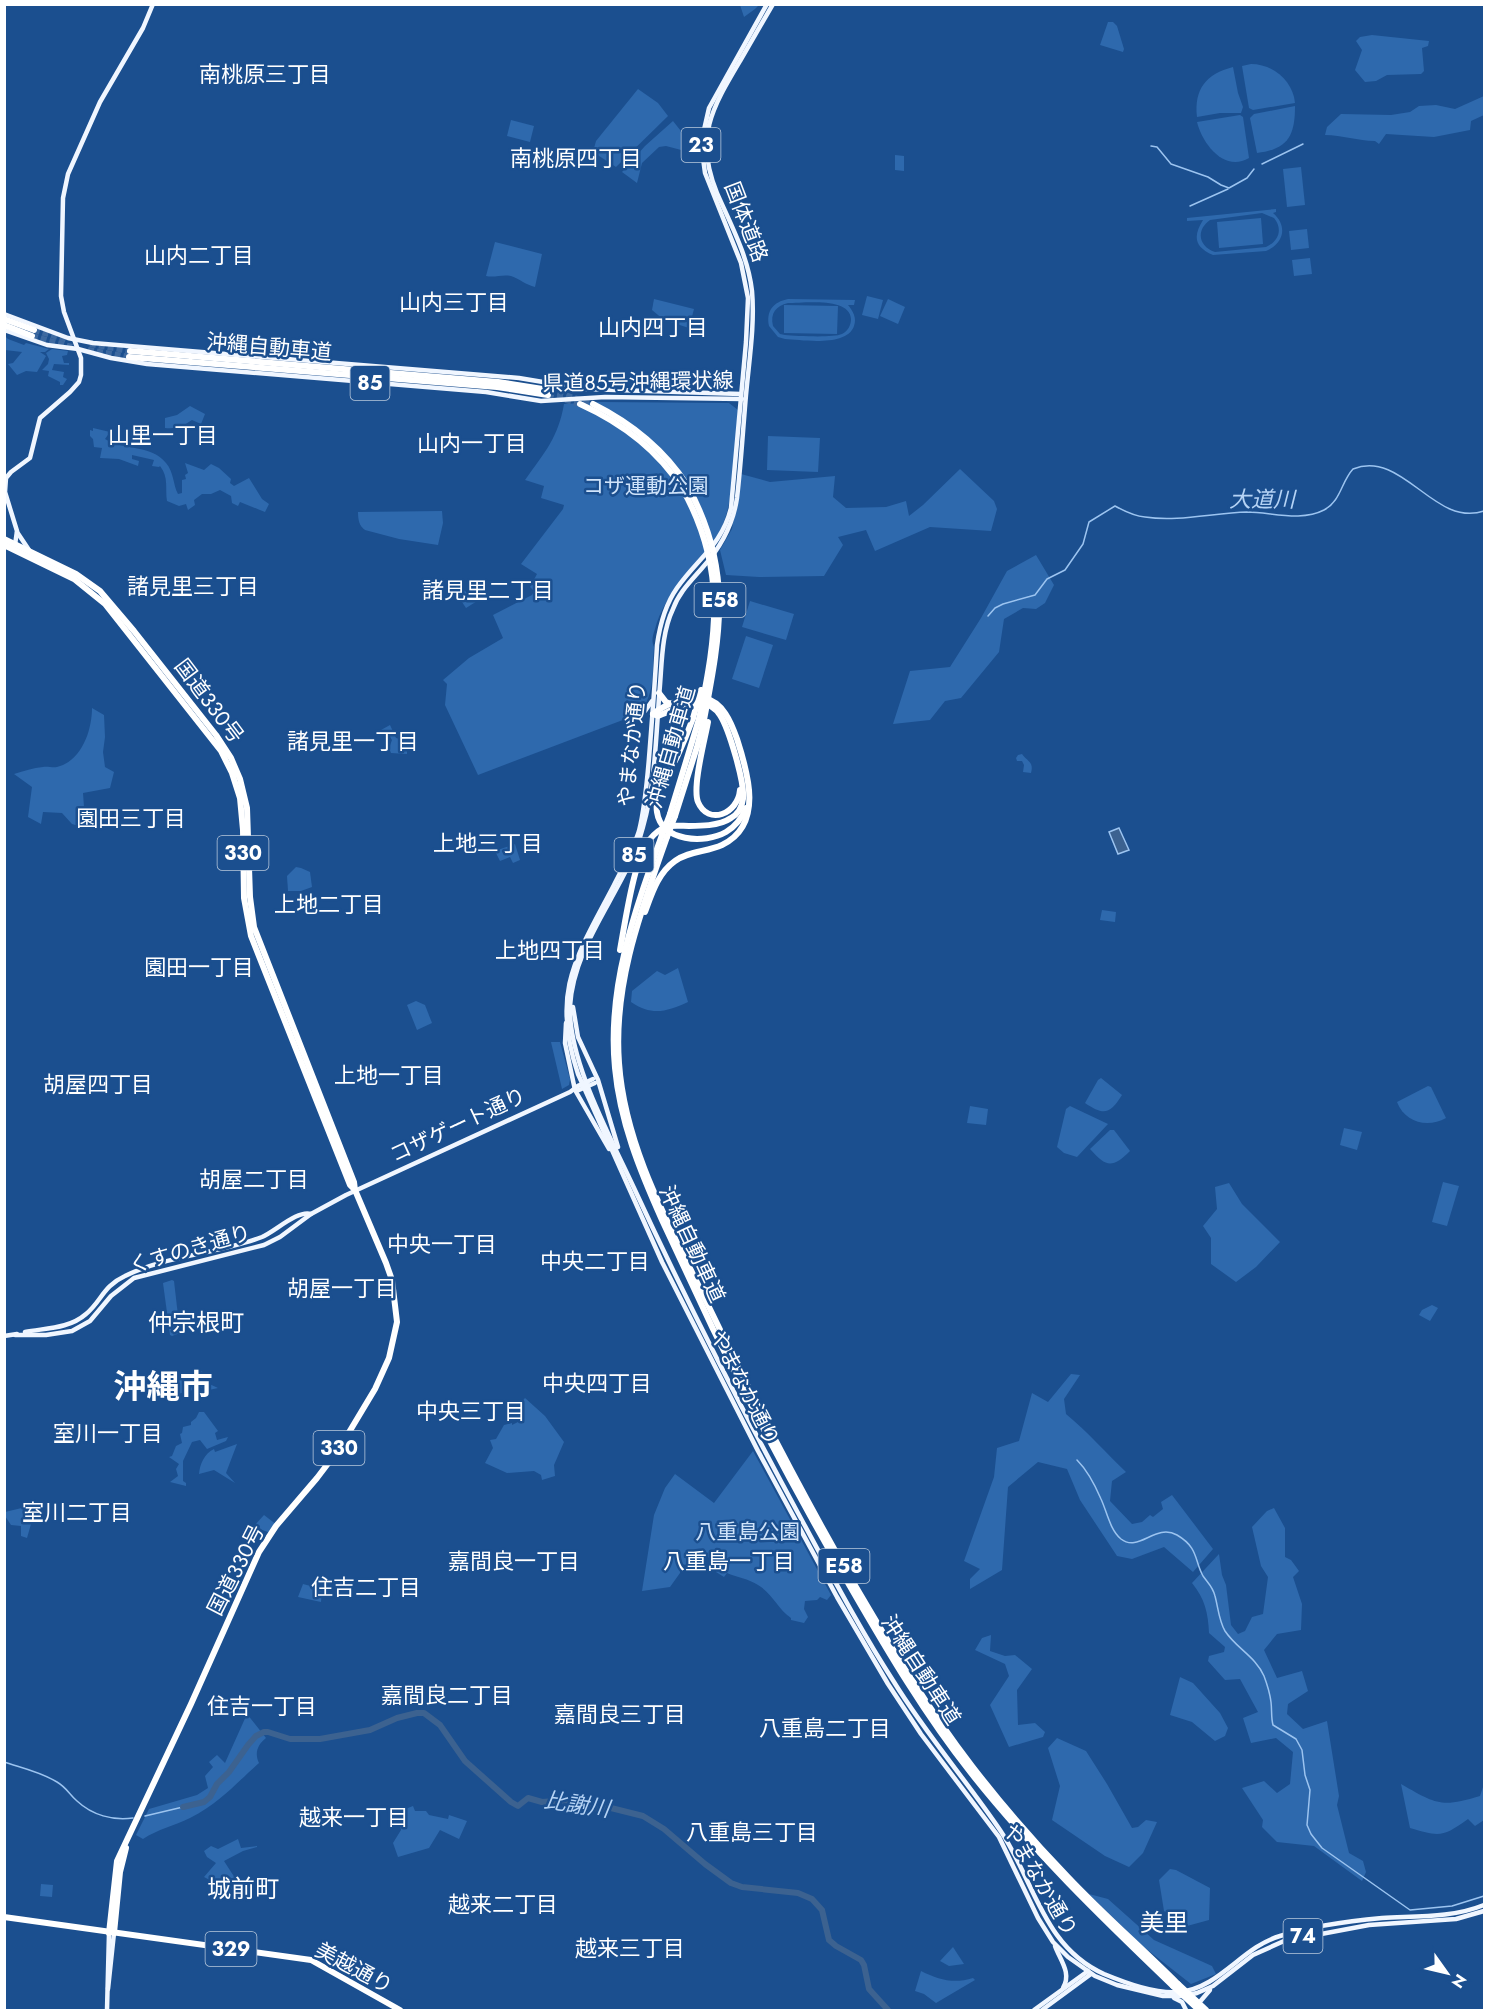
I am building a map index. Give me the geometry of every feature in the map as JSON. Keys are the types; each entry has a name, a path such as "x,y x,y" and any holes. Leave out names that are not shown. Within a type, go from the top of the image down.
{"highway":[{"path":"4,319 33,333 4,325"},
{"name":"沖縄自動車道","path":"129,354 548,392"},
{"name":"沖縄自動車道","path":"580,404 614,421 639,439 685,486 709,553 714,580 715,612 697,747 631,924 615,1001 613,1038 618,1082 640,1158 718,1326 811,1507 910,1677 960,1750 1032,1839 1175,1985 1206,2010"},
{"name":"沖縄自動車道","path":"593,404 624,421 649,440 671,462 709,532 717,565 720,612 716,659 701,720"},
{"name":"国道330号","path":"4,538 14,547 71,578 105,604 212,738 228,763 240,798 244,898 251,936 350,1185 355,1190"},
{"name":"国道330号","path":"4,545 32,552 76,574 100,591 216,735 231,758 240,779 247,808 250,897 254,927 328,1110 355,1190 392,1280 397,1322 389,1358 371,1396 339,1449 276,1526 259,1552 117,1861 112,1933"},
{"path":"715,612 701,720 696,793 701,807 716,815 728,812 737,803 741,778"},
{"path":"657,694 666,702 674,704"},
{"path":"622,987 640,925 658,880 666,868 685,855 724,844 734,837 746,819 749,808 748,777 726,714 713,701 693,697 656,713"},
{"path":"615,1001 620,953 634,882 646,844 665,832 727,821 742,805 744,796 725,724 715,710 701,703 693,703 656,713"},
{"path":"701,720 684,741 659,793 657,813 660,821 668,830 682,837 692,839 715,836 726,832 741,819 749,792"},
{"name":"沖縄自動車道","path":"616,1064 622,987 636,925 665,832"},
{"name":"329","path":"4,1917 112,1933"},
{"name":"美越通り","path":"112,1933 314,1961 400,2010"},
{"name":"沖縄自動車道","path":"1175,1985 1193,2010"}],"main road":[{"path":"32,552 24,544 15,526 5,492 6,478 30,458 40,418 79,382 81,361 64,312 61,296 63,198 66,182 71,164 96,111 144,28 153,4"},
{"name":"国体道路","path":"742,397 747,329 746,286 739,256 705,172 701,143 709,108 768,4"},
{"name":"国体道路","path":"742,397 752,318 750,281 744,257 709,172 706,139 710,119 718,99 773,4"},
{"name":"県道85号沖縄環状線","path":"4,314 75,340 519,378 585,389 742,397"},
{"name":"県道85号沖縄環状線","path":"4,330 42,344 160,366 486,392 541,401 605,397 742,397"},
{"path":"81,361 93,352"},
{"name":"やまなか通り","path":"620,1162 575,1051 570,1013 574,983 581,958 631,861 642,831 651,787 657,694 663,645 671,611 684,589 713,555 732,519 736,498 742,397"},
{"path":"4,538 13,535 15,526"},
{"path":"14,547 15,526"},
{"path":"628,723 648,709 657,694"},
{"name":"やまなか通り","path":"656,713 639,830 628,859 577,958 567,994 567,1021 572,1055 578,1074 667,1259 763,1449 862,1632 923,1733 999,1837 1038,1918 1053,1942 1068,1958 1106,1981 1136,1991 1172,1997 1190,1993"},
{"path":"574,983 573,1008 578,1037 596,1081 620,1162"},
{"path":"567,1021 564,1030 565,1043 577,1089 620,1162"},
{"name":"コザゲート通り","path":"355,1190 596,1081"},
{"name":"くすのき通り","path":"4,1336 56,1334 79,1328 90,1321 111,1296 134,1278 258,1248 280,1238 311,1214 355,1190"},
{"name":"くすのき通り","path":"15,1335 59,1327 78,1320 90,1311 106,1289 126,1275 249,1242 272,1233 299,1215 311,1214"},
{"name":"やまなか通り","path":"923,1733 1002,1833 1055,1935 1090,1971 1156,1990 1190,1993"},
{"name":"74","path":"1190,1993 1207,1984 1250,1951 1282,1935 1372,1919 1456,1913 1485,1905"},
{"name":"74","path":"1190,1993 1214,1986 1253,1955 1284,1941 1369,1924 1456,1919 1485,1911"},
{"path":"106,2010 112,1933"},
{"path":"1053,1942 1067,1973 1067,1982 1061,1990"},
{"path":"1034,2010 1090,1971"},
{"path":"1041,2010 1090,1971"},
{"path":"1193,2010 1201,1998 1214,1986"},
{"path":"1190,1993 1193,2010"},
{"path":"1172,1997 1193,2010"}],"green space":[{"path":"740,5 759,5 744,17"},
{"path":"1108,22 1113,22 1117,26 1123,52 1100,45"},
{"path":"1372,35 1429,41 1428,46 1422,48 1424,71 1421,74 1387,75 1376,81 1365,82 1355,70 1362,50 1356,41 1360,37"},
{"path":"1251,64 1267,67 1280,75 1290,88 1295,103 1253,110 1249,108 1242,66"},
{"path":"1233,67 1243,107 1241,113 1220,113 1197,117 1198,98 1204,84 1216,74"},
{"path":"638,89 658,103 668,116 616,167 593,152 596,141"},
{"path":"1484,96 1484,115 1471,121 1470,130 1434,137 1386,134 1379,144 1375,141 1325,135 1327,127 1341,114 1391,115 1410,112 1419,106 1436,105 1455,109"},
{"path":"1295,106 1295,116 1288,139 1276,148 1257,153 1250,118 1254,114"},
{"path":"1240,115 1243,117 1249,158 1240,162 1231,162 1223,159 1209,147 1197,122"},
{"path":"511,120 534,126 530,142 507,136"},
{"path":"673,121 688,140 685,151 666,146 659,147 642,163 637,183 622,172 645,146"},
{"path":"895,155 904,156 904,171 895,170"},
{"path":"1301,167 1305,205 1287,207 1283,169"},
{"path":"1276,209 1273,213 1281,223 1282,234 1277,244 1266,251 1213,255 1202,248 1197,240 1203,220 1187,221 1187,218","holes":["1262,213 1274,218 1279,230 1277,238 1266,247 1215,252 1202,242 1202,228 1210,220"]},
{"path":"1261,218 1263,244 1219,248 1217,222"},
{"path":"1307,229 1309,248 1291,250 1289,231"},
{"path":"495,242 542,254 535,287 511,276 486,276"},
{"path":"1310,258 1312,274 1294,276 1292,260"},
{"path":"867,296 883,300 878,319 862,315"},
{"path":"654,299 694,309 689,328 664,320 652,310"},
{"path":"888,299 905,307 898,324 880,316"},
{"path":"783,300 855,300 854,305 848,305 854,315 854,326 850,333 834,340 813,341 778,337 769,326 769,316 772,308","holes":["788,303 835,304 849,312 850,326 844,333 837,335 780,334 773,326 773,314 780,306"]},
{"path":"784,305 838,306 837,334 784,333"},
{"path":"5,336 24,345 26,343 49,349 40,352 46,356 37,372 26,371 17,375 8,364 13,363 22,352 5,350"},
{"path":"52,349 68,351 67,355 62,356 64,363 69,363 69,365 54,364 52,370 64,372 63,377 67,379 63,385 48,376 49,371 42,370 48,364 49,359 46,353"},
{"name":"コザ運動公園","path":"729,403 738,410 733,478 727,512 714,541 665,604 653,638 650,693 636,715 478,775 445,705 447,684 443,680 469,658 503,638 493,615 532,595 534,591 530,587 537,574 521,564 564,505 541,498 544,486 525,480 545,453 554,436 564,404"},
{"path":"190,406 205,414 201,424 192,420 180,427 165,428 165,418 177,415"},
{"path":"93,428 110,432 105,439 112,443 145,450 160,457 171,470 178,494 182,493 182,480 186,479 185,475 188,473 185,463 204,470 211,464 231,479 230,483 234,486 249,478 262,499 269,504 265,512 240,502 238,506 232,503 231,496 220,490 211,494 202,494 194,500 195,505 188,510 186,504 179,506 167,501 165,474 160,466 152,466 154,460 132,455 132,459 139,461 138,466 119,459 100,458 102,448 94,447 90,436 90,430 93,431"},
{"path":"768,436 820,438 818,472 767,470"},
{"path":"960,469 994,501 997,509 991,531 930,527 875,551 866,530 838,537 843,545 824,576 726,575 720,550 732,529 741,474 770,482 835,476 833,497 846,508 886,507 906,501 909,516"},
{"path":"442,511 443,523 438,545 399,539 365,530 360,524 358,515 358,512"},
{"path":"1036,555 1054,585 1045,603 1036,609 1023,608 1004,619 999,652 961,698 945,701 930,720 893,724 910,671 950,667 1007,571"},
{"path":"462,589 472,596 477,590 483,594 482,598 466,608 458,596"},
{"path":"750,601 794,614 786,640 742,627"},
{"path":"746,636 773,645 759,688 732,679"},
{"path":"92,708 104,715 105,767 114,772 110,788 83,793 82,827 72,824 62,813 43,812 41,824 28,817 32,787 14,774 39,767 57,767 66,764 84,744 92,717"},
{"path":"390,725 396,738 400,739 403,746 407,746 407,754 391,753 389,748 392,740 380,732"},
{"path":"1022,754 1031,764 1031,773 1023,772 1022,761 1017,761 1018,755"},
{"path":"515,844 520,860 513,863 510,857 500,861 495,851"},
{"path":"296,867 310,872 312,887 301,891 288,891 287,876"},
{"path":"1102,910 1116,912 1115,922 1100,920"},
{"path":"678,968 688,1002 666,1010 652,1011 631,1002 632,991 657,971 665,975"},
{"path":"416,1001 425,1005 432,1023 417,1030 407,1005"},
{"path":"551,1042 560,1042 570,1079 569,1085 562,1089"},
{"path":"1101,1078 1122,1095 1114,1106 1106,1111 1097,1110 1085,1103"},
{"path":"1428,1086 1431,1087 1446,1118 1432,1123 1418,1122 1406,1115 1397,1102"},
{"path":"970,1106 988,1109 986,1125 967,1123"},
{"path":"1070,1106 1108,1124 1077,1157 1064,1153 1057,1147 1066,1109"},
{"path":"1344,1128 1362,1132 1357,1150 1340,1145"},
{"path":"1110,1130 1114,1130 1130,1151 1118,1161 1109,1164 1090,1149"},
{"path":"1443,1182 1459,1186 1447,1226 1432,1222"},
{"path":"1229,1183 1242,1204 1280,1242 1256,1267 1236,1282 1211,1264 1211,1238 1203,1226 1217,1209 1215,1187"},
{"path":"174,1281 180,1333 172,1336 170,1335 163,1283"},
{"path":"1432,1305 1438,1308 1430,1321 1419,1315 1422,1310"},
{"path":"194,1369 208,1375 203,1377 203,1381 218,1388 209,1390 204,1387 159,1399 160,1395 180,1390 177,1377 195,1375"},
{"path":"1071,1374 1080,1375 1064,1399 1066,1414 1126,1472 1112,1481 1110,1501 1132,1524 1142,1522 1150,1515 1153,1517 1163,1509 1161,1502 1172,1495 1213,1549 1193,1572 1164,1547 1132,1559 1117,1556 1080,1500 1067,1469 1038,1462 1008,1487 1002,1570 970,1589 970,1579 980,1569 964,1561 994,1477 997,1448 1019,1441 1032,1393 1048,1402"},
{"path":"525,1398 545,1416 564,1442 554,1465 555,1476 542,1480 541,1475 534,1471 507,1473 485,1463 493,1448 490,1440 496,1439 504,1425 512,1423 512,1425 520,1421 519,1405"},
{"path":"199,1412 204,1412 218,1431 215,1433 217,1440 228,1437 226,1441 207,1449 200,1440 192,1442 183,1461 183,1481 186,1486 170,1482 178,1476 176,1469 179,1464 169,1457 172,1456 176,1446 182,1443 180,1434 183,1427 191,1425"},
{"path":"237,1444 226,1473 235,1483 214,1470 199,1474 203,1460 211,1451 214,1449 215,1452"},
{"name":"八重島公園","path":"753,1451 831,1595 827,1600 820,1597 817,1600 805,1601 804,1609 808,1617 804,1623 791,1620 763,1588 727,1573 724,1577 716,1572 717,1563 708,1557 696,1557 692,1566 681,1564 680,1573 670,1587 642,1591 654,1515 665,1488 675,1474 714,1503"},
{"path":"30,1506 37,1517 31,1524 27,1538 21,1536 21,1526 11,1525 5,1512"},
{"path":"1274,1508 1285,1528 1285,1557 1291,1560 1299,1571 1293,1577 1302,1604 1301,1630 1277,1634 1264,1650 1277,1678 1302,1671 1308,1691 1288,1704 1287,1714 1303,1729 1327,1721 1339,1796 1337,1805 1349,1853 1363,1861 1366,1872 1362,1881 1314,1846 1277,1842 1262,1827 1263,1820 1242,1788 1264,1781 1277,1793 1290,1784 1293,1752 1276,1738 1251,1743 1243,1718 1258,1712 1240,1679 1225,1680 1208,1661 1209,1656 1224,1652 1225,1647 1209,1633 1205,1606 1192,1583 1219,1554 1231,1625 1238,1634 1245,1631 1252,1617 1263,1614 1268,1577 1261,1566 1252,1527 1267,1511"},
{"path":"264,1515 277,1525 271,1533 253,1527"},
{"path":"303,1584 322,1589 321,1602 298,1597"},
{"path":"991,1635 990,1651 1005,1656 1015,1655 1032,1669 1017,1690 1018,1725 1035,1723 1045,1732 1043,1737 1009,1747 990,1705 1009,1676 1005,1664 975,1650 982,1638"},
{"path":"1180,1677 1193,1683 1220,1713 1228,1728 1225,1736 1215,1741 1192,1722 1170,1715"},
{"path":"247,1714 266,1738 258,1749 259,1763 227,1793 201,1812 143,1839 136,1835 149,1809 197,1795 208,1788 205,1776 213,1767 209,1762 217,1755 225,1763"},
{"path":"1057,1738 1086,1751 1132,1828 1138,1827 1146,1820 1157,1822 1143,1853 1129,1867 1105,1856 1052,1820 1060,1786 1048,1748"},
{"path":"1401,1784 1431,1800 1447,1803 1480,1796 1484,1784 1484,1820 1475,1826 1468,1819 1441,1834 1410,1828"},
{"path":"413,1806 415,1811 426,1811 429,1815 448,1819 449,1815 467,1821 459,1839 440,1830 429,1848 398,1857 393,1843 401,1830 399,1818 401,1815 398,1812"},
{"path":"238,1839 241,1848 257,1846 224,1861 244,1892 223,1887 204,1877 216,1863 207,1857 204,1851 211,1846 218,1849"},
{"path":"1170,1869 1210,1888 1209,1920 1187,1926 1164,1911 1159,1880"},
{"path":"41,1884 53,1885 52,1897 40,1896"},
{"path":"1089,1894 1108,1899 1154,1940 1212,1966 1216,1974 1191,1984 1140,1944"},
{"path":"953,1947 964,1964 949,1966 940,1961"},
{"path":"921,1971 947,1980 959,1981 973,1978 975,1980 936,2003 924,1994 915,1991"}],"shaded area":[{"path":"1119,828 1129,850 1118,854 1109,832"}],"waterway":[{"path":"1262,164 1303,144"},
{"path":"1151,146 1157,147 1171,164 1208,177 1229,188 1247,178 1254,169"},
{"path":"1190,206 1228,189"},
{"name":"大道川","path":"988,616 995,608 1003,604 1035,595 1047,579 1065,570 1083,544 1089,522 1115,506 1137,516 1157,518 1247,512 1286,516 1315,514 1334,502 1353,469 1371,466 1388,470 1403,478 1449,509 1466,513 1484,511"},
{"path":"1077,1460 1091,1478 1111,1526 1121,1539 1134,1543 1169,1532 1177,1535 1193,1549 1200,1570 1214,1593 1225,1631 1256,1663 1264,1676 1271,1699 1273,1725 1296,1739 1302,1750 1305,1775 1310,1790 1307,1825 1322,1848 1410,1910 1452,1906 1484,1896"},
{"name":"比謝川","path":"183,1807 204,1802 210,1797 217,1784 229,1772 248,1745 256,1736 264,1732 290,1739 320,1739 370,1730 397,1718 424,1713 440,1725 465,1761 518,1806 528,1798 542,1802 569,1800 598,1809 611,1808 643,1816 664,1829 731,1883 742,1887 798,1893 812,1899 822,1910 829,1940 861,1960 869,1989 888,2010"},
{"path":"4,1762 51,1779 83,1806 96,1813 118,1819 133,1818"},
{"path":"145,1816 183,1807"}],"tunnel":[{"path":"34,330 68,340"},
{"path":"32,336 72,347"},
{"path":"90,344 130,351"},
{"path":"88,350 129,357"},
{"path":"549,390 593,404"},
{"path":"548,395 580,404"}],"district":[{"name":"南桃原三丁目","path":"265,74"},
{"name":"南桃原四丁目","path":"576,158"},
{"name":"山内二丁目","path":"199,255"},
{"name":"山内三丁目","path":"454,302"},
{"name":"山内四丁目","path":"653,327"},
{"name":"山里一丁目","path":"163,435"},
{"name":"山内一丁目","path":"472,443"},
{"name":"諸見里三丁目","path":"193,586"},
{"name":"諸見里二丁目","path":"488,590"},
{"name":"諸見里一丁目","path":"353,741"},
{"name":"園田三丁目","path":"131,818"},
{"name":"上地三丁目","path":"488,843"},
{"name":"上地二丁目","path":"329,904"},
{"name":"上地四丁目","path":"550,950"},
{"name":"園田一丁目","path":"199,967"},
{"name":"上地一丁目","path":"389,1075"},
{"name":"胡屋四丁目","path":"98,1084"},
{"name":"胡屋二丁目","path":"254,1179"},
{"name":"中央一丁目","path":"442,1244"},
{"name":"中央二丁目","path":"595,1261"},
{"name":"胡屋一丁目","path":"342,1288"},
{"name":"仲宗根町","path":"196,1322"},
{"name":"中央四丁目","path":"597,1383"},
{"name":"沖縄市","path":"163,1386"},
{"name":"中央三丁目","path":"471,1411"},
{"name":"室川一丁目","path":"108,1433"},
{"name":"室川二丁目","path":"77,1512"},
{"name":"嘉間良一丁目","path":"514,1561"},
{"name":"八重島一丁目","path":"729,1561"},
{"name":"住吉二丁目","path":"366,1587"},
{"name":"嘉間良二丁目","path":"447,1695"},
{"name":"住吉一丁目","path":"262,1706"},
{"name":"嘉間良三丁目","path":"620,1714"},
{"name":"八重島二丁目","path":"825,1728"},
{"name":"越来一丁目","path":"354,1817"},
{"name":"八重島三丁目","path":"752,1832"},
{"name":"城前町","path":"243,1888"},
{"name":"越来二丁目","path":"503,1904"},
{"name":"美里","path":"1164,1922"},
{"name":"越来三丁目","path":"630,1948"}]}
